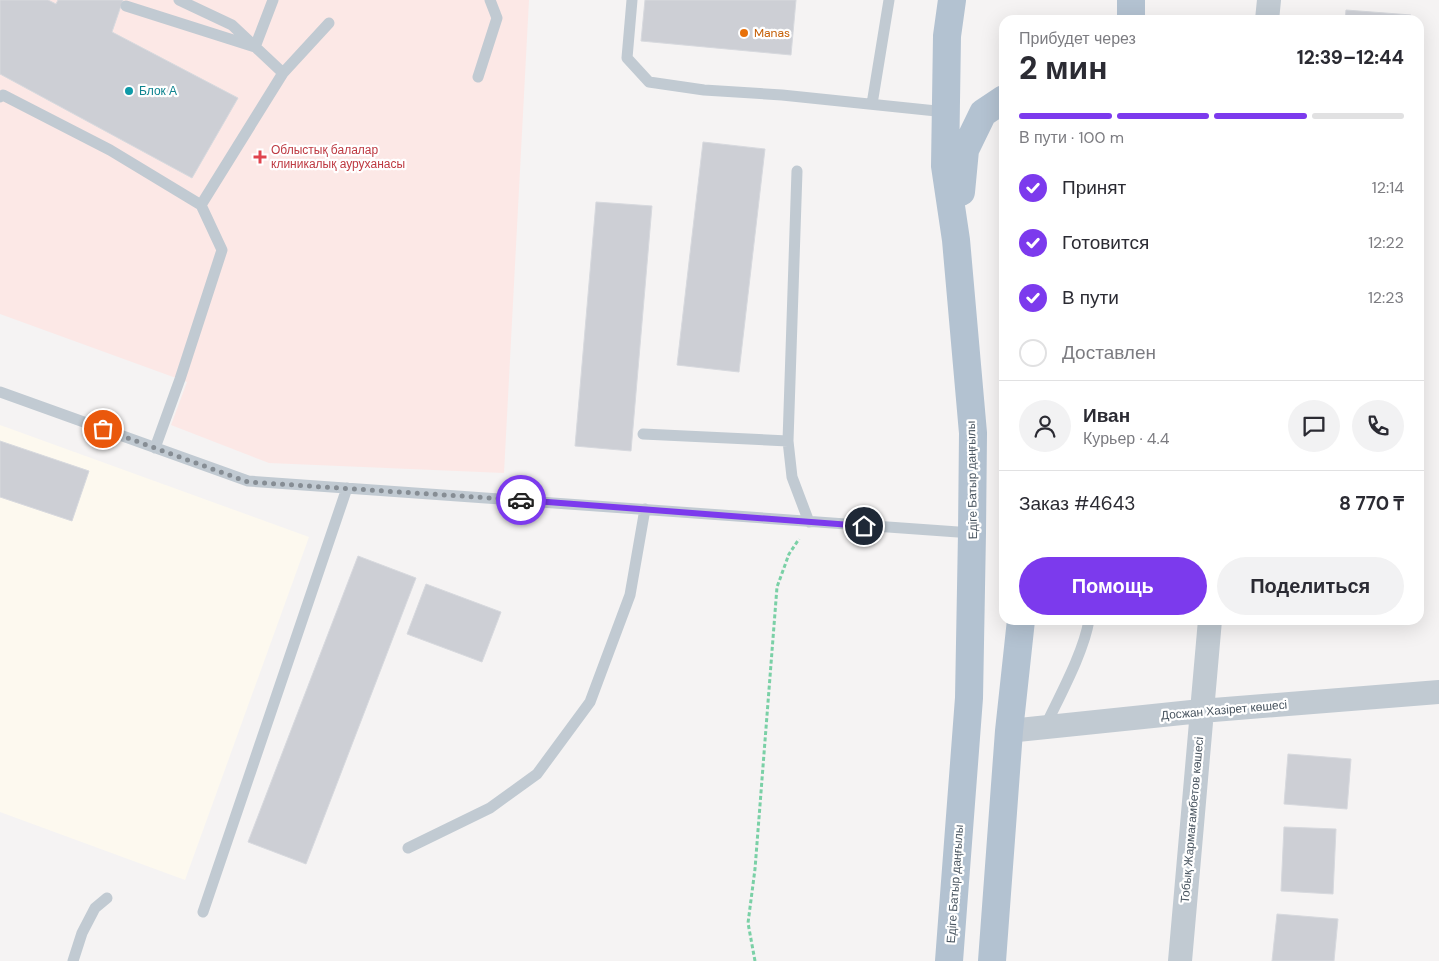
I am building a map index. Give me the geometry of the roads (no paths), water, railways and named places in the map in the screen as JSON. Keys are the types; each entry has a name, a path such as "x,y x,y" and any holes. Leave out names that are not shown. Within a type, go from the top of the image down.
{"main road":[{"name":"Едіге Батыр даңғылы","path":"949,961 969,698 972,533 972,433 956,240 945,166 947,36 952,0"},
{"path":"956,240 965,150 983,113 999,102"},
{"path":"992,961 1009,731 1020,625"}],"street":[{"path":"1268,15 1269,0"},
{"name":"Тобық Жармағамбетов көшесі","path":"1180,961 1210,625"},
{"name":"Досжан Хазірет көшесі","path":"1009,731 1201,711 1439,692"}],"lane":[{"path":"179,0 232,25 284,73"},
{"path":"255,47 273,0"},
{"path":"478,77 497,18 490,0"},
{"path":"632,0 627,58 649,82 704,90 782,95 946,112"},
{"path":"872,104 889,0"},
{"path":"126,6 255,47"},
{"path":"201,205 284,73 330,23"},
{"path":"0,97 3,95 110,150 201,205 222,250 180,379 155,448"},
{"path":"798,171 788,441 792,477 809,522"},
{"path":"0,392 248,482 972,533"},
{"path":"643,434 788,441"},
{"path":"203,912 347,488"},
{"path":"408,848 490,808 537,774 590,702 630,595 645,510"},
{"path":"1045,727 1084,640 1088,625"},
{"path":"73,961 82,934 95,908 107,898"}],"place":[{"name":"Manas","path":"744,33"},
{"name":"Блок А","path":"129,91"},
{"name":"Облыстық балалар клиникалық ауруханасы","path":"260,157"}]}
